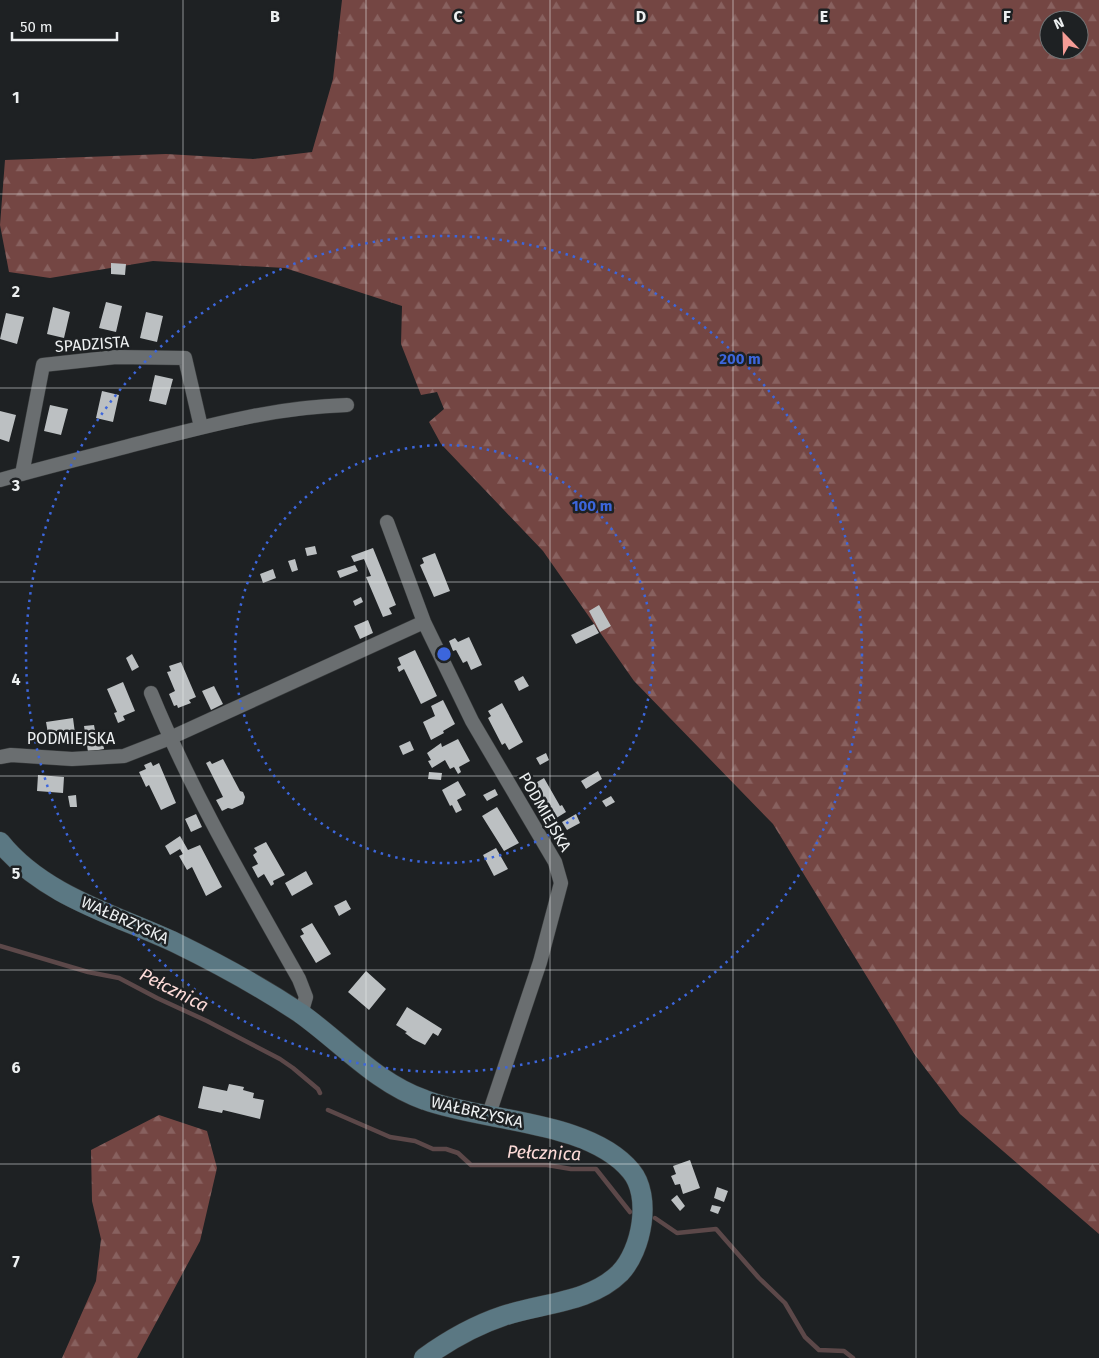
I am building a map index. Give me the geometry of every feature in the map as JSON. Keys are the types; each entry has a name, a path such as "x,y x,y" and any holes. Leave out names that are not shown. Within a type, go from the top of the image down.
{"main road":[{"name":"WAŁBRZYSKA","path":"0,842 16,860 34,875 58,890 177,944 242,978 301,1014 386,1080 422,1100 456,1110 537,1125 570,1134 604,1149 620,1160 632,1172 641,1190 644,1206 633,1254 621,1272 601,1288 572,1298 504,1316 467,1330 444,1343 424,1358"}],"street":[{"name":"SPADZISTA","path":"22,474 43,365 116,357 184,358 201,427"},
{"path":"0,480 201,427 268,412 322,405 346,405"},
{"name":"PODMIEJSKA","path":"387,522 424,622 472,721 555,862 561,883 540,962 488,1117"},
{"name":"PODMIEJSKA","path":"0,758 11,755 72,759 124,756 170,738 424,622"},
{"path":"151,693 170,738 210,821 299,979 306,997 301,1014"}],"green space":[{"path":"342,0 1099,0 1099,1234 960,1114 915,1055 773,824 634,681 543,551 441,444 429,422 444,409 437,392 421,395 401,344 402,306 285,268 153,261 50,278 9,272 0,225 5,160 166,154 253,159 312,152 333,79"},
{"path":"159,1115 207,1131 217,1168 200,1241 137,1358 62,1358 96,1281 101,1239 92,1201 91,1150"}],"building":[{"path":"111,263 126,264 125,275 111,274"},
{"path":"106,302 122,306 116,332 99,328"},
{"path":"53,307 70,312 64,338 47,334"},
{"path":"146,312 163,316 157,342 140,338"},
{"path":"6,313 24,317 17,344 0,339"},
{"path":"155,375 173,379 166,405 149,401"},
{"path":"102,391 119,395 113,422 96,418"},
{"path":"50,405 68,409 61,435 44,431"},
{"path":"0,411 16,415 9,442 0,439"},
{"path":"315,546 317,554 307,556 305,548"},
{"path":"373,548 396,605 389,608 392,614 383,617 366,577 371,576 364,559 354,562 351,556"},
{"path":"435,553 450,591 434,597 420,565 424,563 422,558"},
{"path":"295,559 298,570 292,572 288,561"},
{"path":"355,565 358,571 340,578 337,571"},
{"path":"273,569 276,578 263,583 260,574"},
{"path":"361,597 363,602 355,606 353,601"},
{"path":"599,605 611,626 600,632 589,611"},
{"path":"368,620 373,633 360,639 354,626"},
{"path":"594,624 599,633 576,644 571,635"},
{"path":"469,637 482,665 471,670 467,661 463,663 456,650 453,651 449,641 455,638 458,642"},
{"path":"415,650 437,696 421,704 404,669 399,672 397,667 401,665 398,658"},
{"path":"132,654 139,667 132,671 126,658"},
{"path":"181,662 196,697 189,700 191,703 178,708 177,705 174,706 169,694 175,691 167,672 171,671 169,666"},
{"path":"523,676 529,686 519,691 514,681"},
{"path":"123,682 135,711 123,716 125,720 118,723 114,713 117,712 107,689"},
{"path":"214,686 223,704 211,710 202,691"},
{"path":"443,700 455,724 431,740 423,722 435,716 431,706"},
{"path":"502,703 523,742 509,750 505,743 502,745 488,718 491,716 488,711"},
{"path":"73,718 76,741 50,745 46,722"},
{"path":"94,725 96,736 102,735 104,749 88,752 84,726"},
{"path":"458,739 470,761 459,767 461,772 458,774 454,767 450,769 445,760 432,768 428,761 431,760 427,753 441,743 442,747"},
{"path":"410,741 414,750 403,755 399,746"},
{"path":"546,753 549,760 540,765 536,758"},
{"path":"223,759 245,797 243,804 222,811 216,800 223,797 206,763 210,761 212,764"},
{"path":"151,762 153,766 159,763 176,803 161,810 149,785 146,787 139,772 146,769 144,765"},
{"path":"598,771 602,779 586,789 581,781"},
{"path":"429,772 442,773 441,780 428,779"},
{"path":"38,775 64,777 63,793 37,791"},
{"path":"544,778 560,806 562,805 566,812 550,822 545,815 547,813 545,809 543,811 532,793 535,791 532,785"},
{"path":"458,781 466,795 457,800 462,810 456,813 442,790"},
{"path":"495,789 498,795 487,801 483,795"},
{"path":"76,795 77,807 70,807 68,796"},
{"path":"611,796 615,802 606,807 602,801"},
{"path":"497,807 519,843 504,851 482,816"},
{"path":"196,814 202,827 191,832 185,819"},
{"path":"576,814 580,823 567,830 562,822"},
{"path":"180,836 188,850 200,845 222,887 206,896 192,867 187,870 179,856 183,854 180,849 170,855 165,846"},
{"path":"266,842 285,875 273,881 274,884 271,886 264,874 258,878 252,867 258,864 253,855 257,852 254,848"},
{"path":"496,848 508,869 494,876 483,855"},
{"path":"306,871 313,884 292,896 285,883"},
{"path":"346,900 351,909 339,916 334,906"},
{"path":"312,923 331,954 316,963 300,936 304,934 301,929"},
{"path":"366,971 386,989 369,1010 348,992"},
{"path":"407,1007 442,1029 438,1036 433,1033 425,1045 413,1039 405,1033 407,1032 396,1025"},
{"path":"229,1084 244,1087 243,1090 254,1093 253,1098 264,1100 260,1119 223,1110 222,1113 198,1108 203,1086 227,1091"},
{"path":"690,1160 700,1188 683,1194 680,1184 675,1185 671,1176 676,1174 673,1166"},
{"path":"717,1187 728,1191 724,1202 714,1198"},
{"path":"677,1195 685,1206 680,1211 671,1200"},
{"path":"712,1205 721,1207 718,1214 710,1211"}],"waterway":[{"name":"Pełcznica","path":"0,946 88,972 119,978 280,1059 318,1089 320,1093"},
{"name":"Pełcznica","path":"328,1110 390,1137 415,1141 433,1149 446,1149 458,1153 471,1165 547,1165 571,1169 596,1169 630,1212"},
{"name":"Pełcznica","path":"655,1218 677,1233 716,1229 759,1278 785,1303 805,1337 819,1350 844,1351 853,1358"}]}
